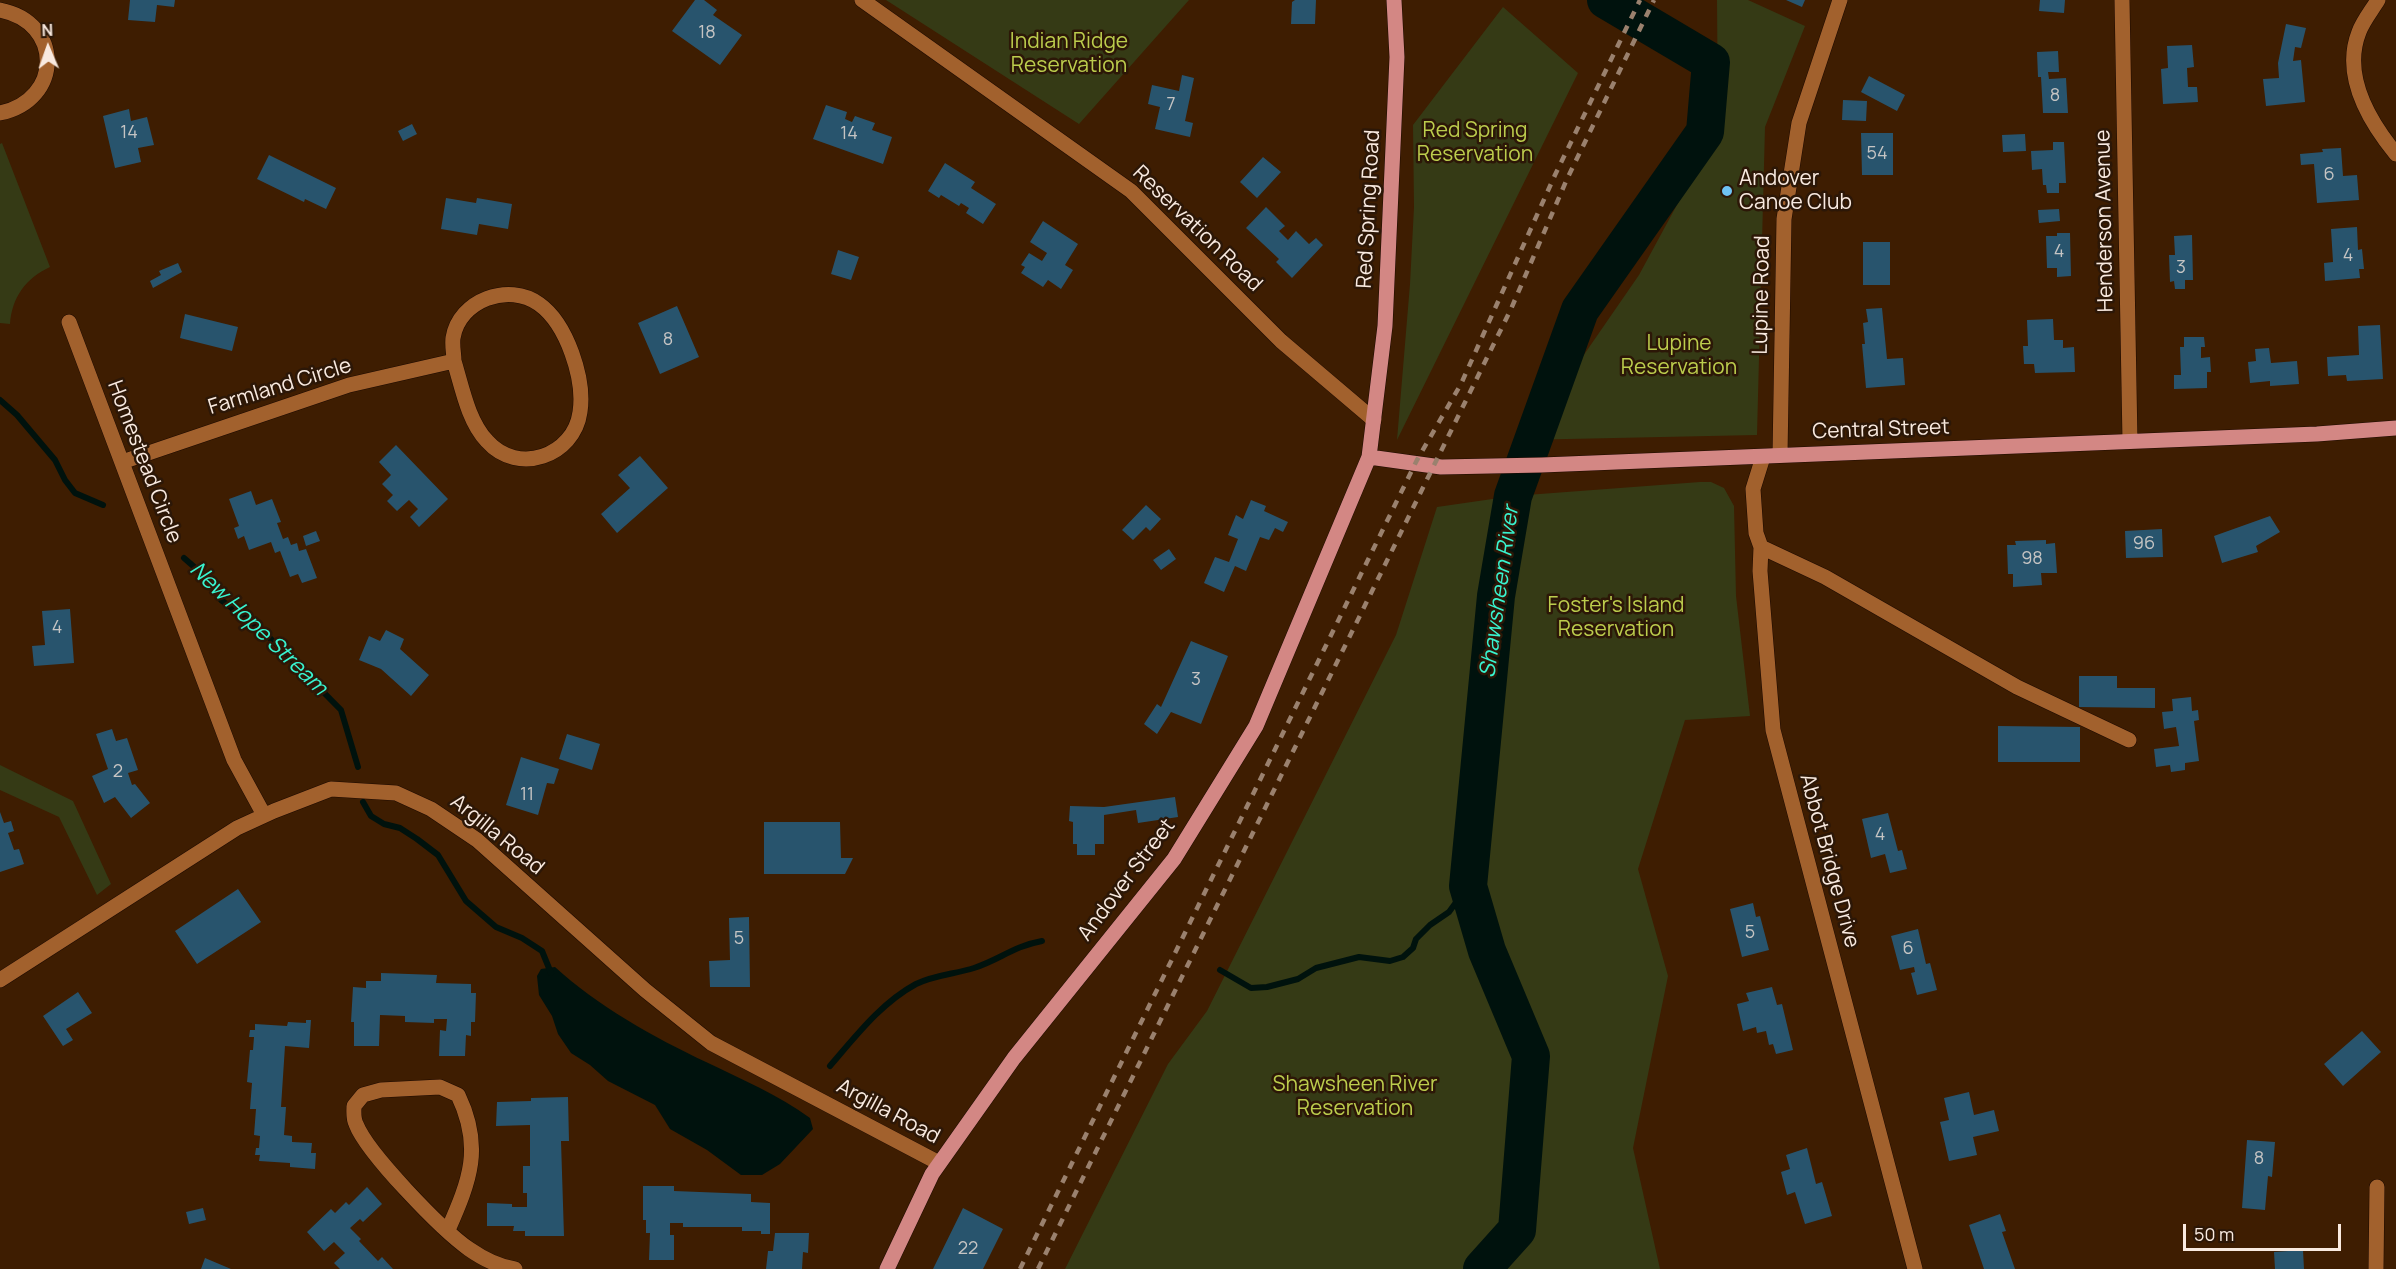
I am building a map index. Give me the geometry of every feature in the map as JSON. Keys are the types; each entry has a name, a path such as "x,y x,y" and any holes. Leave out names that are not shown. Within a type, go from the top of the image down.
{"main road":[{"name":"Red Spring Road","path":"1374,420 1386,302 1397,57 1395,0"},
{"name":"Andover Street","path":"887,1269 939,1163 1014,1058 1174,859 1250,735 1369,458 1374,420"},
{"name":"Central Street","path":"1369,458 1441,467 1542,465 2317,434 2396,428"}],"street":[{"name":"Reservation Road","path":"862,0 1131,191 1281,341 1374,420"},
{"name":"Lupine Road","path":"1780,455 1784,219 1799,123 1840,0"},
{"name":"Henderson Avenue","path":"2121,0 2130,441"},
{"path":"2378,0 2359,31 2354,55 2354,79 2366,108 2386,142 2396,154"},
{"path":"0,10 15,13 30,22 41,36 47,53 47,71 40,87 29,101 15,110 0,113"},
{"path":"506,294 524,296 539,303 552,315 561,330 578,373 581,394 576,429 566,444 551,454 534,459 516,459 500,452 486,441 468,408 454,361 453,338 460,320 473,306 489,297 506,294"},
{"name":"Homestead Circle","path":"69,322 234,760 264,815"},
{"name":"Farmland Circle","path":"122,462 349,385 454,361"},
{"name":"Abbot Bridge Drive","path":"1763,457 1753,489 1756,533 1761,547 1760,571 1773,730 1915,1269"},
{"path":"1761,547 1825,577 2018,687 2130,740"},
{"name":"Argilla Road","path":"0,980 237,828 264,815 331,789 396,793 431,808 477,840 645,990 711,1043 939,1163"},
{"path":"447,1230 470,1175 469,1118 458,1095 440,1087 381,1090 363,1095 354,1106 354,1122 367,1145 447,1230 469,1249 504,1268 515,1269"},
{"path":"2376,1269 2377,1187"}],"green space":[{"name":"Indian Ridge Reservation","path":"886,0 1189,0 1079,124"},
{"name":"Lupine Reservation","path":"1717,0 1748,0 1805,26 1765,127 1757,435 1520,440 1581,359 1639,275 1718,129"},
{"name":"Red Spring Reservation","path":"1503,7 1578,73 1397,440 1414,207 1413,125"},
{"path":"2,143 50,267 27,283 17,297 10,324 0,323 0,144"},
{"path":"1711,482 1724,488 1734,506 1736,596 1750,716 1685,720 1638,869 1668,976 1633,1148 1660,1269 1065,1269 1168,1064 1207,1011 1396,635 1437,507 1513,496"},
{"path":"0,765 73,801 111,884 97,895 59,817 0,790"}],"shaded area":[{"path":"555,967 627,1020 798,1110 810,1118 813,1129 780,1164 762,1175 741,1175 707,1150 670,1129 655,1105 608,1081 590,1065 571,1053 558,1034 552,1016 539,995 537,976 541,969"}],"building":[{"path":"130,0 175,0 174,7 157,5 155,22 128,20"},
{"path":"695,0 704,0 717,10 713,15 742,35 720,65 672,31"},
{"path":"1316,0 1315,24 1291,24 1292,2"},
{"path":"1786,0 1805,0 1802,7"},
{"path":"2040,0 2065,0 2064,13 2039,11"},
{"path":"2286,24 2306,28 2301,48 2295,47 2293,61 2301,60 2305,102 2266,106 2263,79 2279,78 2278,63"},
{"path":"2192,45 2194,67 2187,68 2188,87 2197,87 2198,102 2163,104 2161,69 2168,68 2167,46"},
{"path":"2058,51 2059,72 2048,72 2049,79 2066,78 2068,113 2043,113 2037,52"},
{"path":"1182,75 1194,78 1185,121 1193,123 1190,137 1155,129 1160,107 1148,104 1152,85 1179,91"},
{"path":"1869,76 1905,95 1897,111 1861,92"},
{"path":"1843,100 1867,101 1866,121 1842,120"},
{"path":"826,105 847,112 845,119 852,122 855,116 875,123 872,130 892,137 883,164 813,139"},
{"path":"129,109 131,121 147,117 154,145 138,148 141,162 115,168 103,116"},
{"path":"412,124 417,134 403,141 398,131"},
{"path":"1861,133 1893,133 1893,175 1862,175"},
{"path":"2025,134 2026,151 2003,152 2002,135"},
{"path":"2053,142 2064,142 2066,183 2059,183 2059,193 2047,193 2046,185 2043,185 2042,169 2032,170 2031,151 2053,150"},
{"path":"2341,148 2343,176 2357,175 2359,200 2317,203 2314,164 2301,165 2300,154"},
{"path":"269,155 336,188 326,209 305,199 304,202 257,179"},
{"path":"1263,157 1281,172 1257,198 1240,182"},
{"path":"945,163 975,182 971,188 996,204 983,224 966,213 969,208 961,203 959,206 941,195 939,198 928,191"},
{"path":"446,198 476,203 477,198 512,204 508,229 479,224 477,235 441,229"},
{"path":"1266,207 1285,226 1279,231 1288,240 1296,231 1309,244 1316,238 1323,245 1292,278 1276,262 1279,259 1246,228"},
{"path":"2059,209 2060,221 2039,223 2038,210"},
{"path":"1043,221 1078,244 1065,265 1073,270 1061,289 1048,280 1043,287 1021,273 1025,267 1021,265 1029,253 1042,261 1047,253 1030,242"},
{"path":"2357,227 2358,250 2362,249 2364,269 2359,269 2360,278 2325,281 2324,263 2333,262 2331,229"},
{"path":"2057,233 2070,233 2071,276 2057,277 2057,268 2047,268 2046,236 2057,236"},
{"path":"2192,235 2193,280 2185,280 2185,289 2175,289 2174,281 2170,282 2169,255 2175,255 2174,236"},
{"path":"1863,242 1890,242 1890,285 1863,285"},
{"path":"838,250 859,257 851,280 831,274"},
{"path":"178,263 182,272 153,288 150,281 161,275 159,271"},
{"path":"677,306 699,357 660,374 638,323"},
{"path":"1882,308 1887,359 1903,358 1905,385 1866,388 1862,344 1865,344 1863,323 1868,322 1866,309"},
{"path":"185,314 238,327 232,351 180,338"},
{"path":"2053,319 2054,340 2063,340 2063,348 2074,347 2075,372 2035,373 2034,364 2024,364 2023,346 2028,346 2027,320"},
{"path":"2380,325 2383,379 2347,381 2346,375 2328,376 2327,357 2359,355 2358,326"},
{"path":"2184,337 2204,337 2205,347 2201,347 2201,358 2210,357 2211,372 2207,372 2207,388 2174,389 2174,375 2181,375 2180,347 2184,347"},
{"path":"2269,348 2271,363 2297,361 2299,384 2270,386 2270,381 2250,383 2248,362 2256,361 2255,349"},
{"path":"396,445 448,499 419,527 410,517 418,509 409,500 397,511 387,501 393,495 382,484 391,475 379,462"},
{"path":"640,456 668,488 617,533 601,514 630,488 618,475"},
{"path":"251,491 256,505 272,499 281,522 277,523 283,539 288,537 291,545 297,543 299,551 306,549 317,578 302,583 298,574 290,577 280,551 275,553 271,542 249,550 244,536 238,539 234,528 239,526 229,499"},
{"path":"1251,500 1266,506 1264,511 1288,522 1283,532 1275,528 1269,540 1260,537 1246,571 1235,566 1224,592 1204,583 1215,557 1229,562 1238,539 1228,535 1236,515 1243,519"},
{"path":"1146,505 1161,519 1150,531 1146,527 1133,540 1122,530"},
{"path":"2270,516 2280,532 2256,546 2258,552 2222,563 2214,536"},
{"path":"2162,529 2163,557 2126,558 2125,531"},
{"path":"316,531 320,541 306,546 303,536"},
{"path":"2046,540 2046,544 2055,543 2057,573 2041,573 2042,585 2013,587 2013,574 2008,574 2007,545 2016,545 2015,541"},
{"path":"1169,549 1176,559 1161,570 1153,560"},
{"path":"70,609 74,663 34,666 32,646 45,645 42,611"},
{"path":"386,630 404,639 400,649 429,675 411,696 381,669 359,660 369,636 380,641"},
{"path":"1191,641 1228,656 1201,724 1171,712 1157,734 1144,724 1157,704 1161,707"},
{"path":"2079,676 2117,676 2117,688 2155,688 2155,708 2079,707"},
{"path":"2191,697 2192,711 2198,710 2199,720 2194,721 2199,761 2185,763 2185,770 2171,772 2170,765 2156,767 2154,749 2179,746 2176,727 2164,729 2162,712 2173,711 2172,699"},
{"path":"1998,726 2080,727 2080,762 1998,762"},
{"path":"112,729 116,741 127,738 138,770 128,773 132,785 135,784 150,803 131,818 115,797 104,803 92,776 108,769 96,734"},
{"path":"567,734 600,744 592,770 559,759"},
{"path":"521,757 559,769 554,784 547,783 538,815 506,805"},
{"path":"1175,797 1178,817 1138,823 1136,810 1104,815 1104,844 1095,844 1095,855 1077,855 1077,844 1073,844 1073,822 1069,821 1070,806 1104,807"},
{"path":"0,812 4,823 11,821 14,831 8,833 14,850 19,849 24,864 0,872"},
{"path":"1888,813 1898,851 1902,850 1907,869 1890,873 1885,854 1871,858 1862,819"},
{"path":"764,822 840,822 841,858 853,858 845,874 764,874"},
{"path":"238,889 261,922 197,964 175,931"},
{"path":"1753,903 1756,917 1760,916 1769,950 1742,957 1730,909"},
{"path":"749,917 750,987 710,987 709,961 730,960 729,918"},
{"path":"1918,929 1926,964 1930,963 1937,990 1917,995 1911,973 1915,972 1914,967 1900,970 1891,936"},
{"path":"381,973 437,975 436,983 471,984 471,993 476,993 475,1022 471,1022 471,1036 466,1035 465,1056 439,1056 440,1030 446,1031 447,1019 434,1019 434,1023 405,1022 405,1016 380,1015 379,1046 354,1046 354,1022 351,1022 353,987 366,988 366,981 381,981"},
{"path":"1772,987 1777,1005 1782,1004 1793,1050 1776,1054 1773,1044 1769,1045 1766,1031 1757,1033 1756,1027 1743,1031 1737,1004 1749,1001 1746,993"},
{"path":"78,992 92,1013 66,1029 73,1040 63,1046 43,1016"},
{"path":"306,1020 311,1020 309,1048 285,1046 281,1107 286,1107 284,1135 292,1136 292,1142 312,1143 311,1153 316,1153 315,1169 290,1167 290,1163 259,1161 260,1155 255,1155 256,1148 259,1148 260,1136 254,1135 256,1109 250,1109 252,1083 247,1082 250,1050 253,1050 254,1037 249,1037 250,1030 255,1030 255,1024 287,1026 288,1022 306,1023"},
{"path":"2362,1031 2381,1052 2343,1086 2324,1064"},
{"path":"1969,1092 1974,1115 1994,1110 1999,1131 1973,1137 1977,1155 1949,1161 1940,1122 1949,1120 1944,1098"},
{"path":"568,1097 569,1141 561,1141 564,1236 525,1236 525,1231 513,1231 514,1226 487,1226 487,1203 527,1207 527,1193 523,1193 523,1166 530,1166 530,1125 496,1126 497,1102"},
{"path":"2247,1140 2275,1142 2272,1177 2268,1176 2265,1210 2242,1208"},
{"path":"1807,1148 1816,1184 1822,1182 1832,1216 1805,1224 1795,1192 1787,1195 1781,1172 1790,1169 1786,1155"},
{"path":"643,1186 674,1186 674,1191 751,1194 751,1202 770,1203 770,1234 761,1234 761,1231 742,1231 742,1227 683,1227 683,1223 670,1223 670,1235 674,1235 674,1260 649,1260 650,1233 646,1233 646,1220 643,1220"},
{"path":"367,1187 382,1204 363,1222 360,1219 350,1228 378,1261 382,1257 393,1269 340,1269 334,1263 345,1253 334,1242 324,1251 307,1232 331,1209 335,1213 346,1202 349,1205"},
{"path":"203,1208 206,1220 189,1224 186,1212"},
{"path":"963,1208 1003,1229 983,1269 933,1269"},
{"path":"2000,1214 2006,1231 2002,1232 2015,1269 1984,1269 1969,1225"},
{"path":"775,1233 809,1233 808,1253 803,1252 802,1269 766,1269 768,1251 773,1251"},
{"path":"2303,1250 2304,1269 2275,1269 2274,1252"},
{"path":"205,1258 231,1269 201,1269"}],"waterway":[{"name":"Shawsheen River","path":"1482,1269 1517,1230 1531,1056 1487,951 1468,886 1496,596 1513,496 1580,310 1705,132 1711,62 1606,0"},
{"name":"New Hope Stream","path":"0,400 17,415 55,460 65,480 75,493 103,505"},
{"name":"New Hope Stream","path":"184,558 207,578 221,600 262,630 341,710 358,767"},
{"name":"New Hope Stream","path":"363,802 371,816 384,824 400,828 438,855 466,901 496,927 522,938 542,951 551,973"},
{"name":"New Hope Stream","path":"1220,970 1251,988 1267,987 1298,979 1316,968 1359,957 1390,961 1403,957 1413,948 1416,939 1430,925 1449,912 1468,886"},
{"name":"New Hope Stream","path":"830,1066 880,1010 916,984 974,968 1023,946 1042,941"}],"railway":[{"path":"1020,1269 1417,460 1461,384 1555,175 1640,0"},
{"path":"1038,1269 1511,309 1567,179 1654,0"}],"place":[{"name":"Andover Canoe Club","path":"1727,191"}],"park label":[{"name":"Foster's Island Reservation","path":"1616,618"},
{"name":"Shawsheen River Reservation","path":"1355,1097"}]}
